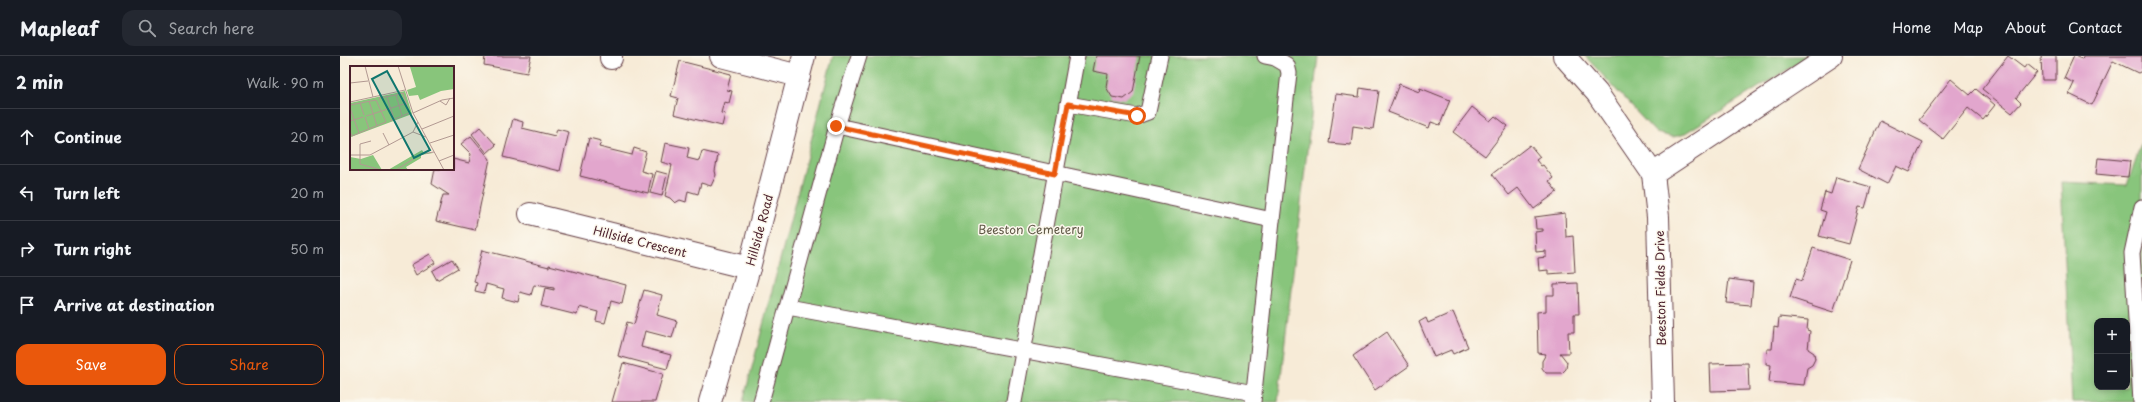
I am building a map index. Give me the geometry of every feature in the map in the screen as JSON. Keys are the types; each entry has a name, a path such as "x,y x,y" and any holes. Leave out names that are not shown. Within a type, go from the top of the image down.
{"street":[{"path":"720,56 802,66"},
{"name":"Beeston Fields Drive","path":"1564,56 1597,93 1653,174 1658,217 1663,402"},
{"path":"1653,174 1831,56"},
{"name":"Hillside Road","path":"710,402 749,268 802,66"},
{"name":"Hillside Crescent","path":"530,214 749,268"}],"lane":[{"path":"761,402 836,126 859,56"},
{"path":"1014,402 1077,56"},
{"path":"1068,104 1137,116 1148,112 1160,56"},
{"path":"788,307 1023,350 1253,397 1289,73 1287,65 1275,58 1265,56"},
{"path":"836,126 1272,220"},
{"path":"2141,402 2137,251 2142,207"}],"green space":[{"name":"Beeston Cemetery","path":"833,56 1318,56 1278,402 743,402"},
{"path":"1585,56 1809,56 1682,135 1673,137 1656,133"},
{"path":"2142,141 2142,402 2072,402 2061,182 2127,185"}],"building":[{"path":"485,56 531,56 527,73 484,65"},
{"path":"1096,56 1140,56 1133,92 1124,99 1112,97 1106,87 1108,74 1093,71"},
{"path":"2008,56 2024,68 2027,64 2037,72 2016,98 2021,103 2012,113 1982,89"},
{"path":"2041,56 2056,56 2056,80 2042,80"},
{"path":"2074,56 2082,59 2083,56 2142,56 2142,71 2138,73 2113,61 2092,105 2069,94 2074,83 2064,78"},
{"path":"680,61 731,74 727,90 732,91 729,103 724,102 721,113 725,114 722,126 674,114 678,98 671,96"},
{"path":"1951,79 1970,95 1976,89 1995,105 1983,120 1968,108 1943,139 1919,120"},
{"path":"1399,84 1419,92 1420,88 1450,100 1440,125 1431,122 1429,128 1388,112"},
{"path":"1360,88 1379,91 1373,129 1353,126 1351,145 1329,143 1336,94 1359,97"},
{"path":"1472,107 1490,121 1495,116 1508,126 1485,156 1453,132"},
{"path":"513,119 523,122 522,128 555,136 557,129 569,132 560,171 503,157"},
{"path":"1880,121 1923,142 1909,172 1896,166 1887,184 1858,169"},
{"path":"480,127 496,145 487,153 472,134"},
{"path":"471,136 490,159 475,230 436,221 443,195 449,195 432,184 435,170 454,170 454,159 469,163 471,154 461,144"},
{"path":"589,138 601,141 599,147 632,155 634,148 646,152 641,171 652,174 648,193 580,176"},
{"path":"665,143 689,148 687,158 699,161 702,151 718,155 715,171 716,175 711,186 701,183 698,194 688,191 686,202 680,200 675,203 670,198 665,196 672,165 661,162"},
{"path":"1530,145 1540,157 1536,160 1541,166 1543,165 1553,178 1549,181 1557,192 1534,209 1518,188 1509,195 1492,174"},
{"path":"2098,158 2130,161 2128,177 2096,174"},
{"path":"656,171 667,174 662,196 650,193"},
{"path":"1836,177 1871,187 1865,208 1859,207 1849,244 1819,236 1826,212 1820,210 1825,192 1831,194"},
{"path":"1565,213 1566,237 1573,236 1575,272 1548,274 1548,270 1539,271 1538,258 1546,257 1546,251 1536,252 1535,232 1543,231 1543,229 1536,229 1535,217"},
{"path":"1813,248 1850,260 1833,312 1790,298 1796,279 1802,281"},
{"path":"482,250 549,267 549,265 626,285 622,304 611,301 605,323 596,321 598,312 579,307 577,315 541,306 545,288 554,290 554,288 534,285 531,295 520,292 518,302 502,298 504,289 486,284 484,293 475,291 477,283 474,282"},
{"path":"430,254 435,263 416,275 411,265"},
{"path":"452,259 458,268 437,280 432,271"},
{"path":"1729,279 1753,282 1751,305 1726,303"},
{"path":"1578,283 1579,314 1574,314 1574,332 1568,332 1569,353 1560,353 1567,362 1566,369 1562,373 1546,373 1542,368 1542,361 1546,354 1538,353 1537,312 1546,311 1546,295 1554,295 1554,284"},
{"path":"644,290 662,295 657,315 677,321 672,338 645,331 641,347 671,355 667,369 618,356 627,322 634,324"},
{"path":"1453,312 1468,347 1453,354 1451,350 1434,357 1419,322 1426,318 1428,323"},
{"path":"1779,317 1808,320 1807,330 1810,331 1808,349 1814,353 1815,359 1812,365 1807,368 1804,385 1769,382 1771,365 1766,364 1767,349 1772,349 1774,327 1778,328"},
{"path":"1387,332 1409,366 1375,390 1353,356"},
{"path":"623,363 663,374 655,402 612,402"},
{"path":"1748,363 1749,390 1711,391 1710,364"}],"route":[{"path":"836,126 1055,174 1068,104 1137,116"}]}
